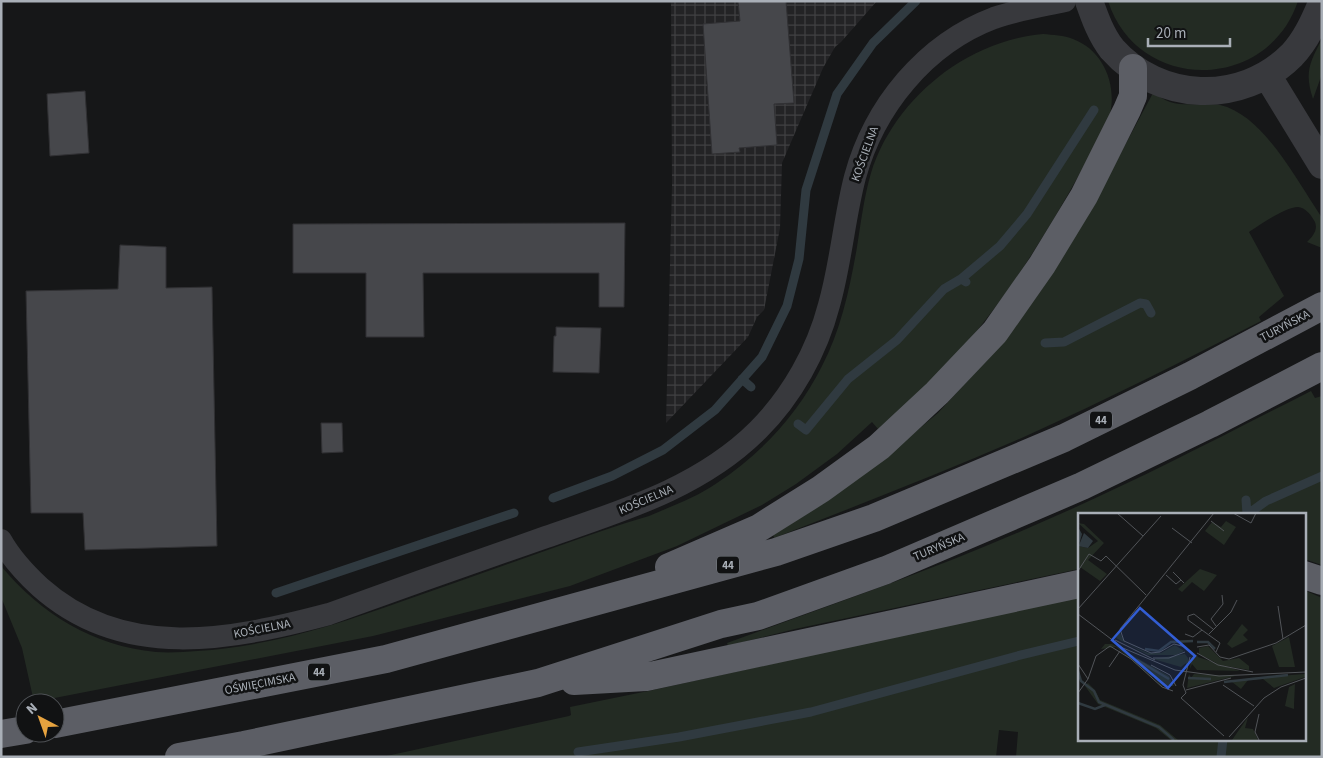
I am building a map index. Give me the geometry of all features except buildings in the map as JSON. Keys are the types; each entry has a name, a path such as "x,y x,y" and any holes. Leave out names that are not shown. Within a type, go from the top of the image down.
{"highway":[{"path":"580,606 759,528 820,490 879,447 937,393 995,332 1042,265 1084,196 1128,110 1133,96 1133,68"},
{"name":"TURYŃSKA","path":"580,606 776,552 874,518 1064,438 1190,376 1322,306"},
{"name":"TURYŃSKA","path":"538,683 721,624 758,616 886,570 1082,486 1210,424 1322,366"},
{"path":"1306,576 1322,581"},
{"path":"179,757 538,683 646,678 1078,584"},
{"name":"OŚWIĘCIMSKA","path":"65,722 386,659 580,606"},
{"path":"1,734 15,732"}],"street":[{"name":"KOŚCIELNA","path":"1,540 22,569 45,590 66,607 94,621 120,631 163,639 220,636 256,631 330,614 599,519 682,485 720,462 757,431 791,389 807,363 829,305 853,187 862,155 874,127 898,90 933,54 972,29 1002,16 1065,1"},
{"path":"1089,1 1096,24 1112,48 1133,68 1158,82 1185,90 1213,92 1241,86 1267,75 1292,55 1311,30 1322,3"},
{"path":"1267,75 1322,164"}],"shaded area":[{"path":"671,1 877,1 835,47 823,68 782,163 780,228 764,310 757,317 748,337 666,423 672,185"},
{"path":"1108,1 1298,1 1282,31 1260,52 1233,66 1203,70 1173,66 1146,53 1124,31"},
{"path":"1043,34 1058,35 1073,39 1092,51 1100,60 1109,80 1112,103 1104,130 1051,223 1022,269 990,314 955,356 878,429 872,422 837,454 796,484 762,505 677,546 570,586 373,636 65,696 65,693 32,693 22,648 1,597 1,566 33,599 51,613 90,635 111,643 133,649 156,652 223,649 302,634 353,618 649,516 693,497 717,483 749,459 777,432 802,400 829,352 844,308 871,173 884,142 893,127 914,100 938,77 952,67 984,49 1007,41"},
{"path":"1322,39 1322,74 1313,99 1310,90 1309,74 1314,54"},
{"path":"1153,93 1176,103 1214,104 1235,111 1249,120 1263,133 1287,163 1322,218 1322,248 1307,242 1314,233 1316,225 1306,210 1301,207 1280,213 1249,232 1284,296 1259,317 1261,321 1086,408 964,462 774,538 773,534 875,465 938,413 991,355 1039,293 1082,225"},
{"path":"1311,391 1315,398 1322,396 1322,565 1306,560 1306,513 1078,513 1078,569 795,629 728,646 727,643 846,600 1003,539 1076,507"},
{"path":"1306,591 1322,598 1322,757 1016,757 1018,732 999,730 996,757 382,757 569,716 571,715 570,707 1078,596 1078,740 1306,740"}],"waterway":[{"path":"553,498 612,476 663,450 715,410 762,357 787,306 799,259 806,190 837,94 873,43 916,1"},
{"path":"961,279 1000,246 1027,214 1094,110"},
{"path":"798,424 806,430 848,379 897,340 944,289 961,279 966,282"},
{"path":"1045,343 1064,342 1140,303 1146,304 1151,313"},
{"path":"742,379 751,387"},
{"path":"1249,513 1266,501 1322,476"},
{"path":"1246,500 1247,513"},
{"path":"276,593 514,513"},
{"path":"578,752 679,737 811,712 1078,641"},
{"path":"1221,757 1223,740"}]}
